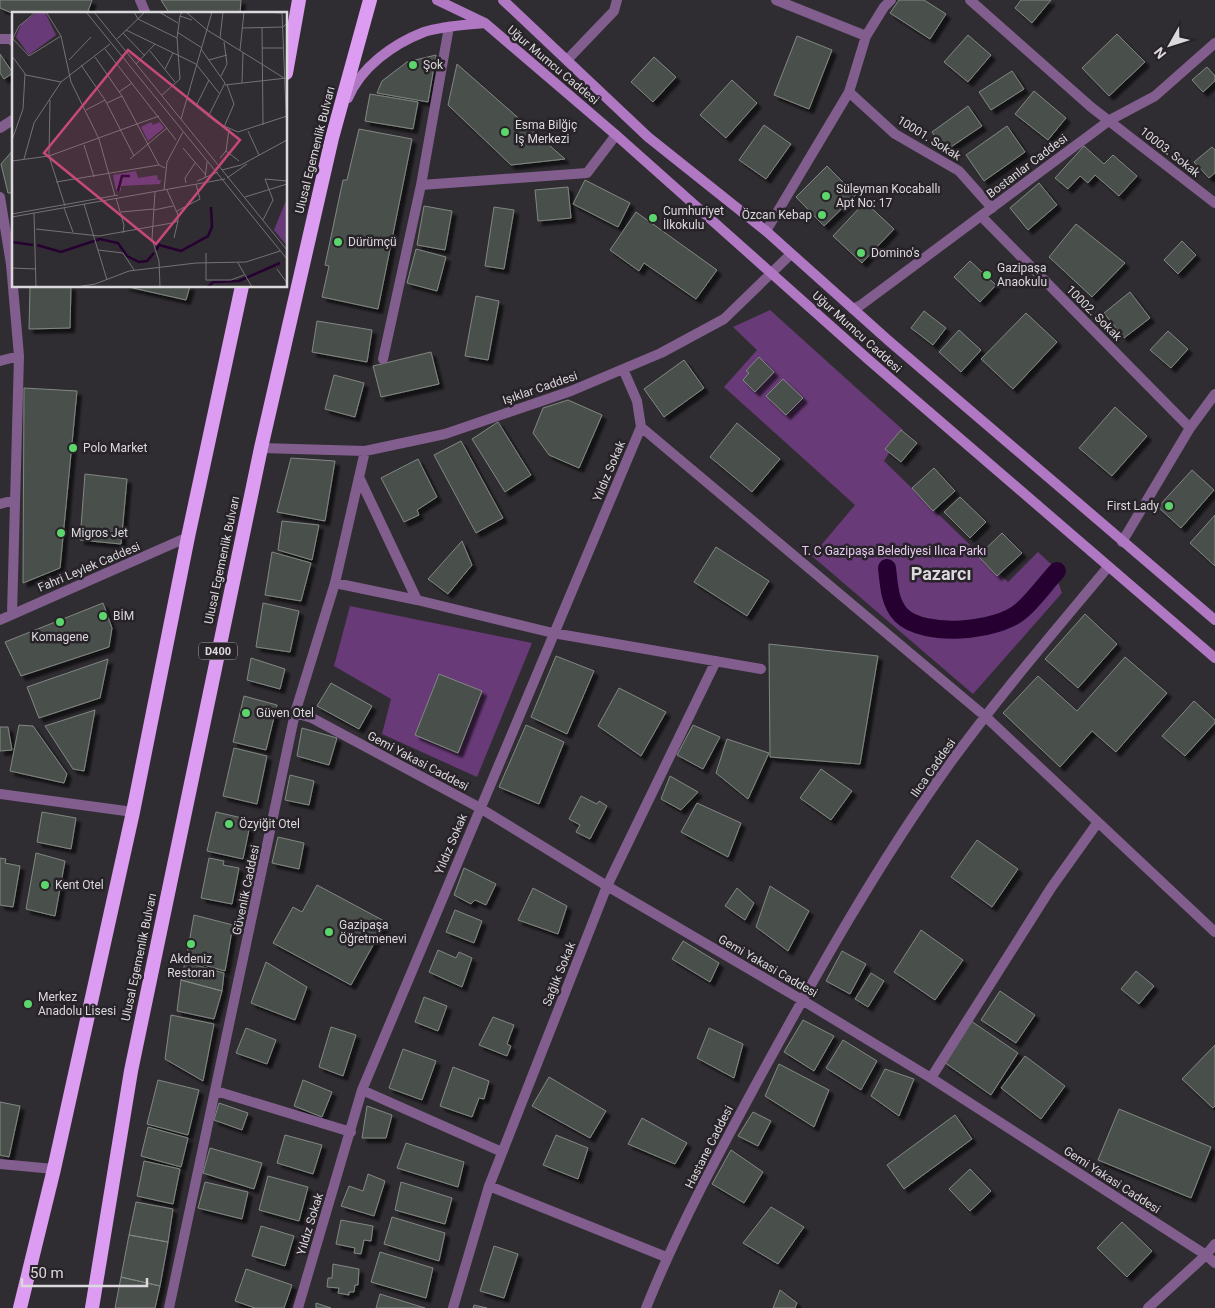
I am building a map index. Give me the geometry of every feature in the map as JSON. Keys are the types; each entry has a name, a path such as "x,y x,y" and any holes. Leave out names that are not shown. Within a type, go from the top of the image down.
{"highway":[{"path":"288,62 299,0"},
{"name":"Ulusal Egemenlik Bulvarı","path":"92,1308 131,1071 261,448 332,138 370,0"},
{"path":"20,1308 54,1169 133,812 188,538 242,288"}],"main road":[{"name":"Uğur Mumcu Caddesi","path":"437,0 485,23 616,134 772,274 1215,658"},
{"name":"Uğur Mumcu Caddesi","path":"503,0 648,137 766,231 853,309 1215,620"},
{"path":"332,138 352,88 361,74 403,42 425,32 485,23"}],"street":[{"path":"140,0 145,12"},
{"path":"567,60 614,11 617,0"},
{"path":"776,0 866,36"},
{"path":"766,231 849,92 866,36 884,7 891,0"},
{"name":"10003. Sokak","path":"970,0 1091,107 1215,203"},
{"path":"383,359 421,184 449,27"},
{"name":"Bostanlar Caddesi","path":"853,309 861,305 1110,120 1155,96 1215,43"},
{"name":"10001. Sokak","path":"849,92 895,134 959,171 992,208"},
{"path":"0,128 12,120"},
{"path":"421,184 587,173 616,134"},
{"path":"0,197 12,277"},
{"name":"10002. Sokak","path":"981,216 1190,428"},
{"name":"Işıklar Caddesi","path":"261,448 365,451 445,434 571,391 661,354 724,319 791,254"},
{"path":"12,614 18,356 13,288"},
{"path":"0,361 18,356"},
{"path":"623,369 637,401 641,427 986,716 1215,932"},
{"path":"1122,542 1190,428 1215,394"},
{"name":"Yıldız Sokak","path":"298,1308 362,1090 641,427"},
{"name":"Güvenlik Caddesi","path":"169,1308 295,712 335,583 365,451"},
{"path":"359,477 417,600"},
{"path":"0,504 15,500"},
{"name":"Fahri Leylek Caddesi","path":"0,620 188,538"},
{"name":"Ilıca Caddesi","path":"802,1000 874,876 948,766 986,716 1108,567"},
{"path":"335,583 417,600 553,633 761,668"},
{"name":"Sağlık Sokak","path":"453,1308 489,1186 607,886 716,661"},
{"name":"Gemi Yakasi Caddesi","path":"295,712 312,718 480,808 607,886 802,1000 931,1078 1206,1255 1215,1263"},
{"path":"0,794 133,812"},
{"path":"931,1078 1051,888 1098,822"},
{"name":"Hastane Caddesi","path":"646,1308 666,1257 802,1000"},
{"path":"362,1090 502,1152"},
{"path":"216,1091 351,1132"},
{"path":"0,1164 54,1169"},
{"path":"489,1186 666,1257"},
{"path":"1148,1308 1206,1255 1215,1244"}],"green space":[{"name":"T. C Gazipaşa Belediyesi Ilıca Parkı","path":"770,310 903,430 884,461 1008,582 1038,552 1052,565 1062,593 973,694 812,556 855,505 724,387 757,350 733,327"},
{"path":"350,606 532,643 477,777 382,734 391,699 334,666"}],"building":[{"path":"0,0 92,0 88,12 12,13 0,8"},
{"path":"161,0 241,0 240,12 169,12"},
{"path":"899,0 924,0 946,14 930,39 890,13"},
{"path":"1021,0 1051,0 1032,23 1015,8"},
{"path":"1117,34 1145,62 1109,96 1082,68"},
{"path":"968,35 991,55 968,82 944,62"},
{"path":"797,36 832,50 809,109 774,95"},
{"path":"0,54 12,74 4,79 0,73"},
{"path":"436,55 428,102 377,93 382,81 407,62"},
{"path":"654,57 676,77 653,102 631,82"},
{"name":"Esma Bilğiç Iş Merkezi","path":"457,64 565,159 511,165 448,105"},
{"path":"1207,67 1215,76 1215,81 1203,92 1192,80"},
{"path":"1012,71 1024,89 991,110 979,92"},
{"path":"732,80 757,103 726,138 700,115"},
{"path":"1034,91 1066,118 1048,140 1015,114"},
{"path":"370,94 418,102 413,129 365,121"},
{"path":"968,106 982,126 945,151 932,132"},
{"path":"764,125 791,144 766,179 739,160"},
{"path":"1007,126 1025,152 984,181 966,155"},
{"path":"359,129 412,139 378,309 322,297 329,266 325,265 343,180 347,180"},
{"path":"1084,146 1104,164 1113,155 1137,176 1119,196 1095,175 1088,183 1080,176 1068,189 1055,178"},
{"path":"1212,147 1215,150 1215,173 1209,178 1194,162"},
{"path":"12,151 12,193 8,193 1,164"},
{"name":"Süleyman Kocaballı Apt No: 17","path":"827,166 856,195 824,226 796,197"},
{"path":"585,180 630,203 618,227 573,204"},
{"path":"1039,183 1057,205 1028,230 1010,208"},
{"path":"568,187 571,218 538,221 535,190"},
{"path":"865,202 894,229 862,263 833,236"},
{"path":"424,206 452,211 445,250 417,245"},
{"path":"494,207 514,210 504,269 485,266"},
{"path":"636,212 717,270 696,299 644,263 639,271 610,250"},
{"path":"1076,224 1125,263 1092,297 1049,257"},
{"path":"1182,241 1196,255 1178,274 1164,260"},
{"path":"416,249 446,257 437,291 407,283"},
{"name":"Gazipaşa Anaokulu","path":"970,261 996,285 980,302 954,277"},
{"path":"30,288 71,288 70,328 29,329"},
{"path":"133,288 189,288 186,300"},
{"path":"1130,292 1150,318 1124,338 1104,313"},
{"path":"476,296 499,301 488,360 465,356"},
{"path":"924,311 946,328 933,345 911,328"},
{"path":"1026,313 1057,342 1013,389 981,359"},
{"path":"317,321 372,330 367,362 312,352"},
{"path":"959,330 981,350 961,372 939,352"},
{"path":"1168,331 1188,349 1171,368 1150,350"},
{"path":"431,352 439,384 381,397 373,366"},
{"path":"759,357 774,372 755,392 743,380 749,373 746,371"},
{"path":"684,360 704,388 664,417 644,389"},
{"path":"334,375 364,383 355,417 325,409"},
{"path":"783,379 803,398 786,415 766,396"},
{"path":"24,388 77,391 60,568 23,583"},
{"path":"568,400 602,415 579,468 549,455 533,433 543,408"},
{"path":"1115,407 1147,436 1112,476 1079,448"},
{"path":"498,422 531,475 505,492 472,439"},
{"path":"737,423 780,459 752,492 710,457"},
{"path":"901,430 917,443 901,462 885,449"},
{"path":"461,441 503,518 476,533 434,455"},
{"path":"291,458 335,461 325,521 277,512"},
{"path":"418,459 437,497 417,510 419,515 404,522 381,478"},
{"path":"934,468 955,491 933,511 912,488"},
{"path":"1192,470 1214,490 1181,528 1158,507"},
{"path":"85,474 127,479 121,544 80,540"},
{"path":"960,497 986,522 970,538 944,512"},
{"path":"1215,515 1215,566 1190,543"},
{"path":"282,521 319,525 312,560 278,550"},
{"path":"1002,533 1022,553 997,576 978,556"},
{"path":"462,541 472,565 448,594 428,579"},
{"path":"716,547 769,581 747,616 694,582"},
{"path":"272,552 311,563 301,601 265,595"},
{"path":"103,603 112,628 109,647 21,676 5,642"},
{"path":"263,603 299,611 290,652 256,647"},
{"path":"1085,614 1117,644 1078,688 1045,659"},
{"path":"769,644 878,656 860,764 770,757"},
{"path":"556,656 594,671 567,734 531,717"},
{"path":"1125,657 1167,693 1116,752 1092,731 1060,767 1003,713 1038,676 1077,711"},
{"path":"251,658 285,669 280,689 247,680"},
{"path":"108,659 100,698 39,718 27,687"},
{"path":"439,674 482,691 458,753 415,735"},
{"path":"331,683 372,706 359,729 317,706"},
{"path":"619,688 666,712 641,756 598,726"},
{"path":"244,696 277,705 266,750 233,742"},
{"path":"1194,701 1215,720 1215,723 1185,756 1162,736"},
{"path":"95,710 84,771 73,769 45,726"},
{"path":"19,725 33,726 67,774 64,783 10,771"},
{"path":"526,725 564,742 539,804 499,787"},
{"path":"693,725 720,737 703,769 677,755"},
{"path":"0,727 8,727 12,750 0,751"},
{"path":"302,728 337,738 329,765 297,756"},
{"path":"727,739 769,753 748,799 716,773"},
{"path":"234,748 267,756 257,804 223,796"},
{"path":"821,769 852,791 831,820 800,798"},
{"path":"290,775 314,781 309,805 285,800"},
{"path":"670,776 698,792 681,810 661,799"},
{"path":"581,796 597,804 599,801 607,806 590,839 576,832 580,825 569,819"},
{"path":"697,803 741,823 728,857 681,832"},
{"path":"42,812 76,818 71,849 37,842"},
{"path":"216,812 251,820 243,859 207,851"},
{"path":"278,837 304,843 299,869 272,863"},
{"path":"977,840 1018,869 992,907 951,877"},
{"name":"Kent Otel","path":"36,853 65,861 55,916 26,909"},
{"path":"0,858 6,859 5,863 20,866 13,907 0,905"},
{"path":"209,858 224,861 223,865 239,868 232,904 201,898"},
{"path":"464,868 496,884 486,905 475,900 471,904 454,895"},
{"name":"Gazipaşa Öğretmenevi","path":"317,885 386,922 351,985 273,943 293,907 302,912"},
{"path":"770,886 809,911 788,951 756,927"},
{"path":"533,888 567,906 558,934 518,920"},
{"path":"737,888 754,903 745,920 725,906"},
{"path":"455,910 482,921 474,943 446,932"},
{"path":"194,915 233,925 225,971 186,960"},
{"path":"921,930 963,960 935,1000 894,972"},
{"path":"683,941 719,963 710,982 672,959"},
{"path":"438,950 456,958 459,952 472,958 462,987 429,972"},
{"path":"842,951 866,964 850,994 826,981"},
{"path":"185,962 224,973 222,991 181,980"},
{"path":"266,962 307,987 295,1020 251,1003"},
{"path":"1136,971 1154,986 1139,1004 1121,989"},
{"path":"871,973 884,981 868,1007 855,999"},
{"path":"181,980 222,991 214,1019 177,1011"},
{"path":"1000,991 1035,1015 1016,1043 981,1020"},
{"path":"424,997 447,1006 438,1031 415,1022"},
{"path":"171,1015 214,1024 203,1081 165,1059"},
{"path":"493,1017 514,1025 507,1044 511,1046 507,1056 479,1045"},
{"path":"803,1020 834,1036 814,1071 784,1052"},
{"path":"971,1021 1018,1053 991,1095 944,1062"},
{"path":"331,1027 356,1035 343,1076 319,1067"},
{"path":"246,1028 276,1040 267,1064 236,1053"},
{"path":"709,1028 743,1044 734,1078 697,1058"},
{"path":"843,1040 877,1061 861,1090 826,1068"},
{"path":"1215,1045 1215,1106 1213,1108 1182,1079"},
{"path":"403,1049 436,1061 422,1100 389,1088"},
{"path":"1025,1056 1065,1086 1041,1119 1001,1088"},
{"path":"779,1064 829,1090 814,1127 765,1096"},
{"path":"453,1067 489,1081 484,1099 479,1098 472,1117 440,1106"},
{"path":"885,1069 914,1079 899,1116 871,1096"},
{"path":"549,1077 606,1111 590,1138 532,1106"},
{"path":"158,1080 199,1090 188,1135 147,1124"},
{"path":"303,1080 332,1092 322,1117 294,1106"},
{"path":"0,1102 20,1106 9,1157 0,1155"},
{"path":"219,1103 248,1113 242,1130 214,1120"},
{"path":"367,1106 392,1115 386,1138 362,1138"},
{"path":"1119,1109 1211,1147 1191,1198 1098,1160"},
{"path":"753,1112 771,1121 758,1146 738,1136"},
{"path":"955,1115 972,1139 904,1189 887,1165"},
{"path":"642,1118 687,1143 675,1164 628,1144"},
{"path":"148,1127 188,1138 181,1167 141,1156"},
{"path":"285,1135 322,1145 313,1174 277,1163"},
{"path":"556,1135 588,1148 578,1179 543,1165"},
{"path":"406,1143 464,1162 458,1187 397,1168"},
{"path":"210,1148 262,1163 254,1189 203,1173"},
{"path":"731,1150 763,1172 744,1203 712,1184"},
{"path":"144,1161 180,1169 173,1204 137,1196"},
{"path":"970,1169 991,1191 970,1211 949,1189"},
{"path":"368,1174 385,1181 374,1216 341,1206 349,1186 363,1191"},
{"path":"268,1176 308,1187 299,1221 259,1210"},
{"path":"205,1182 248,1192 242,1219 198,1208"},
{"path":"401,1182 452,1198 445,1224 395,1210"},
{"path":"136,1202 173,1209 168,1242 129,1235"},
{"path":"771,1207 804,1227 778,1264 743,1243"},
{"path":"392,1217 445,1233 439,1261 384,1244"},
{"path":"341,1220 373,1226 371,1241 364,1240 361,1254 354,1253 355,1248 336,1244"},
{"path":"1122,1222 1152,1251 1127,1277 1097,1248"},
{"path":"261,1226 294,1236 285,1266 252,1256"},
{"path":"129,1235 168,1242 160,1286 121,1277"},
{"path":"494,1246 518,1254 504,1298 480,1291"},
{"path":"380,1252 433,1268 426,1298 371,1282"},
{"path":"333,1264 359,1269 358,1285 355,1285 354,1292 349,1292 349,1295 338,1293 339,1288 327,1287 328,1278 332,1278"},
{"path":"246,1269 292,1285 284,1308 255,1308 235,1301"},
{"path":"121,1277 160,1286 155,1308 115,1308"},
{"path":"780,1290 797,1303 795,1308 773,1308"},
{"path":"380,1294 425,1308 376,1308"},
{"path":"316,1303 331,1308 316,1308"},
{"path":"474,1305 487,1308 473,1308"}],"waterway":[{"path":"887,568 892,599 901,615 912,622 926,627 961,630 979,628 1010,618 1026,607 1057,571"}],"place":[{"name":"Şok","path":"413,65"},
{"name":"Esma Bilğiç Iş Merkezi","path":"505,132"},
{"name":"Süleyman Kocaballı Apt No: 17","path":"826,196"},
{"name":"Özcan Kebap","path":"822,215"},
{"name":"Cumhuriyet İlkokulu","path":"653,218"},
{"name":"Dürümçü","path":"338,242"},
{"name":"Domino's","path":"861,253"},
{"name":"Gazipaşa Anaokulu","path":"987,275"},
{"name":"Polo Market","path":"73,448"},
{"name":"First Lady","path":"1169,506"},
{"name":"Migros Jet","path":"61,533"},
{"name":"BİM","path":"103,616"},
{"name":"Komagene","path":"60,622"},
{"name":"Güven Otel","path":"246,713"},
{"name":"Özyiğit Otel","path":"229,824"},
{"name":"Kent Otel","path":"45,885"},
{"name":"Gazipaşa Öğretmenevi","path":"329,932"},
{"name":"Akdeniz Restoran","path":"191,944"},
{"name":"Merkez Anadolu Lisesi","path":"28,1004"}],"district":[{"name":"Pazarcı","path":"941,573"}]}
